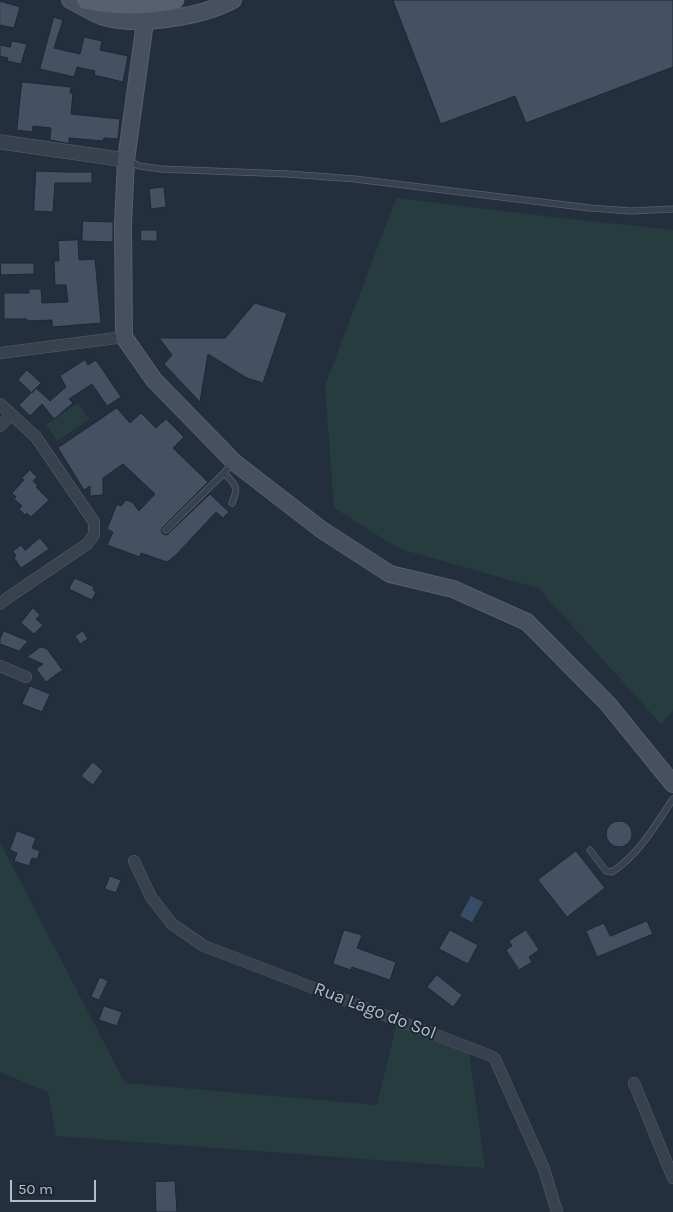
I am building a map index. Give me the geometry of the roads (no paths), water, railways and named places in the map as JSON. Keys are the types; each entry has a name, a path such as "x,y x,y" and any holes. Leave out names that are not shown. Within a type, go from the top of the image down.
{"main road":[{"path":"70,0 101,16 145,22 213,9 233,0"},
{"path":"86,0 102,4 122,2 152,4 175,0"},
{"path":"122,2 132,13 145,22"},
{"path":"145,22 126,160 123,224 124,337 154,380 229,467 390,574 453,588 527,622 608,704 673,784"}],"street":[{"path":"0,142 126,160"},
{"path":"0,353 124,337"},
{"path":"0,404 36,437 94,522 94,535 87,544 0,604"},
{"path":"0,426 11,415"},
{"path":"0,666 26,677"},
{"name":"Rua Lago do Sol","path":"134,861 151,897 172,924 204,946 495,1059 544,1169 558,1212"},
{"path":"634,1083 673,1178"}],"lane":[{"path":"126,160 139,166 161,169 288,174 355,179 590,208 631,211 673,208"},
{"path":"166,530 229,467 236,488 232,503"},
{"path":"590,850 606,872 612,872 625,863 641,846 673,800"}],"water":[{"path":"471,896 483,902 472,922 460,916"}]}
